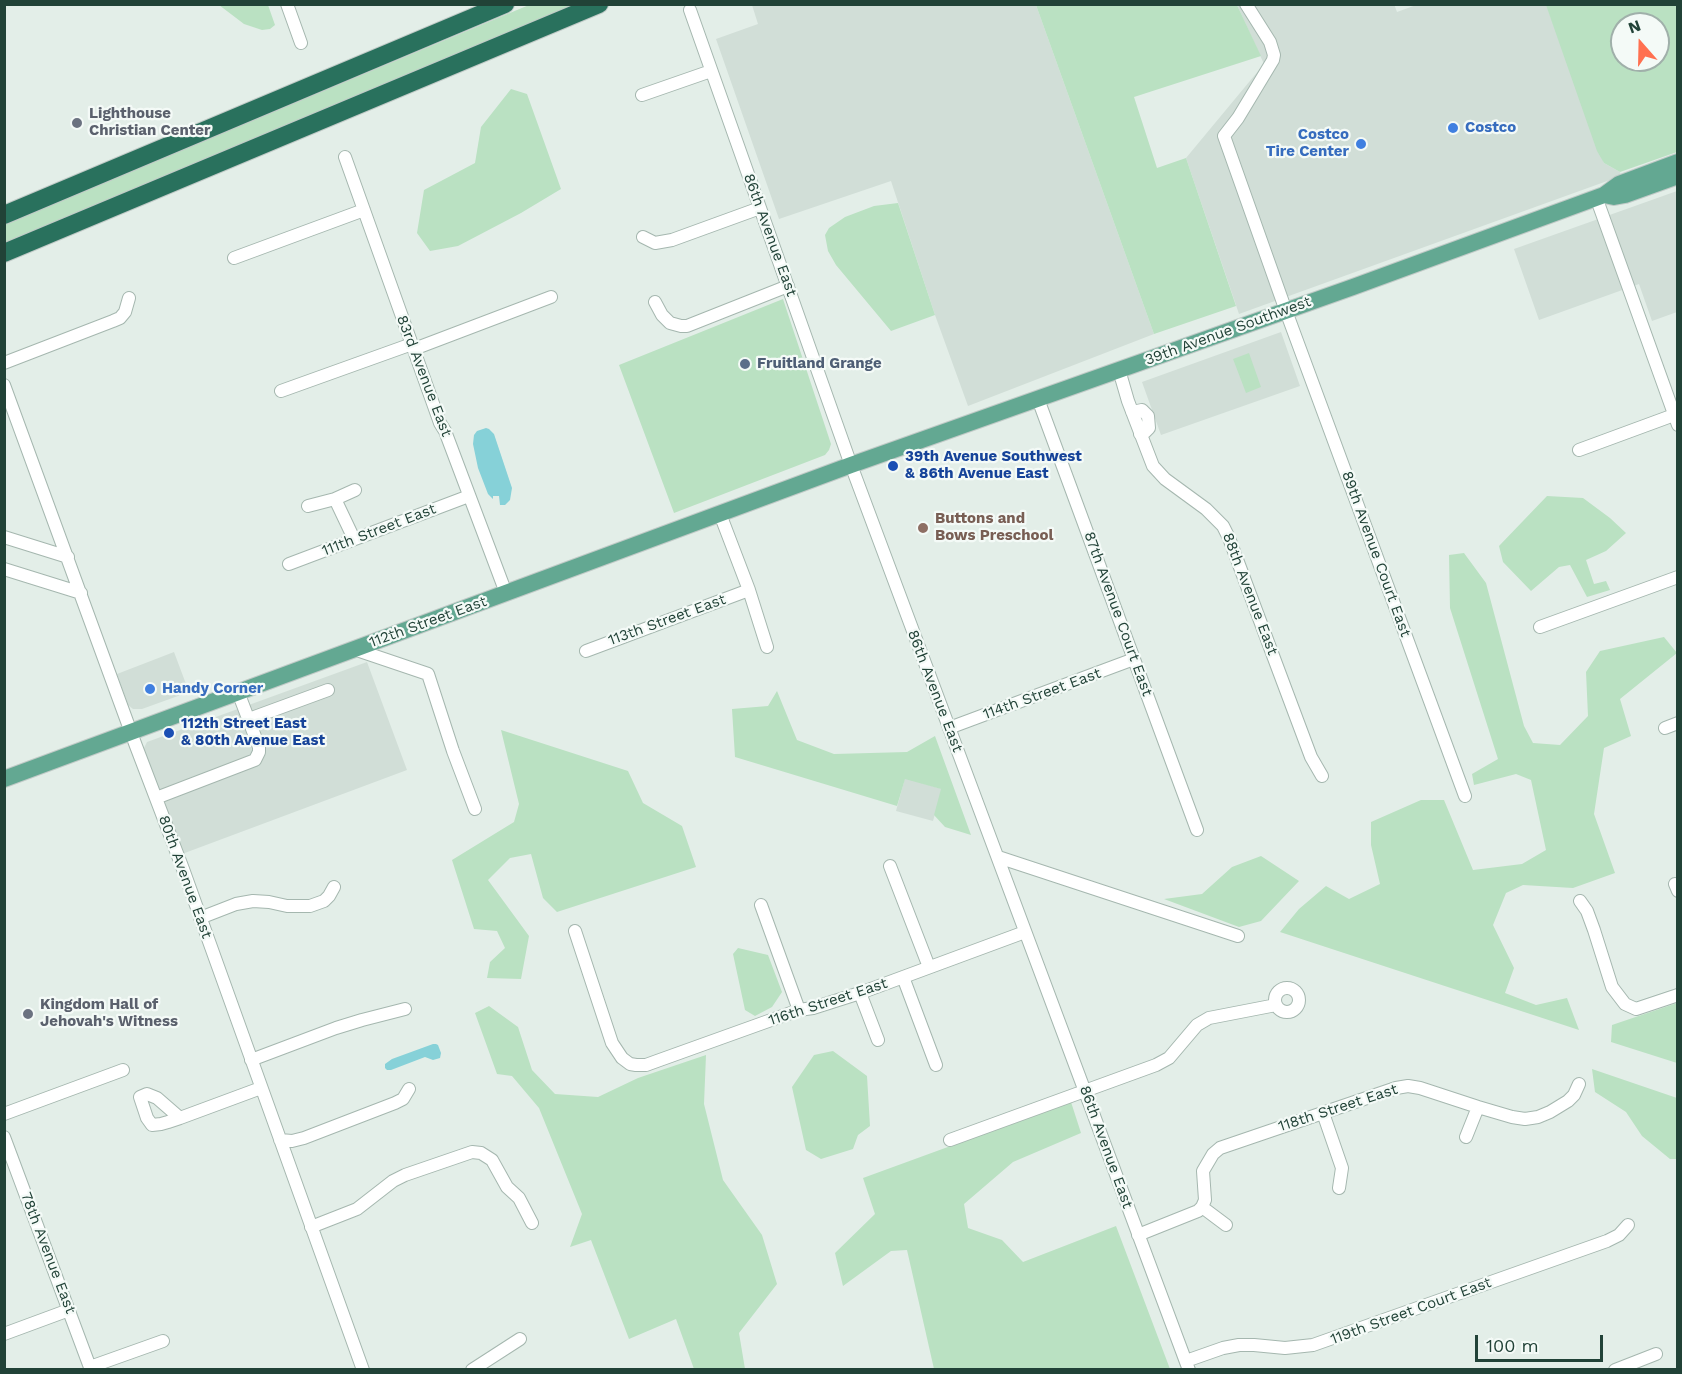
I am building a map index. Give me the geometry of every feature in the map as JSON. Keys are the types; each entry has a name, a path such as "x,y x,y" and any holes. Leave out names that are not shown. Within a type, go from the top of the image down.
{"highway":[{"path":"4,215 505,4"},
{"path":"4,253 599,4"}],"main road":[{"name":"39th Avenue Southwest","path":"851,465 1286,311 1600,196 1619,184 1677,162"},
{"name":"39th Avenue Southwest","path":"1600,196 1625,195 1677,176"},
{"name":"112th Street East","path":"4,780 851,465"}],"street":[{"path":"287,4 301,43"},
{"name":"89th Avenue Court East","path":"1246,4 1270,42 1274,56 1238,118 1224,136 1465,796"},
{"name":"86th Avenue East","path":"690,10 851,465 1187,1365"},
{"path":"642,95 711,71"},
{"name":"83rd Avenue East","path":"345,157 440,423 506,593"},
{"path":"1579,450 1676,420 1652,356 1600,196"},
{"path":"643,237 655,243 672,240 760,208"},
{"path":"234,258 364,210"},
{"path":"655,302 670,323 687,326 788,286"},
{"path":"281,391 413,347 551,297"},
{"path":"4,363 120,318 129,298"},
{"name":"88th Avenue East","path":"1119,370 1147,453 1159,473 1206,509 1223,526 1311,757 1322,776"},
{"name":"80th Avenue East","path":"4,385 363,1370"},
{"name":"87th Avenue Court East","path":"1038,399 1197,830"},
{"path":"308,506 335,499 355,490"},
{"name":"111th Street East","path":"289,564 469,496"},
{"path":"335,499 354,539"},
{"path":"720,514 749,590 767,647"},
{"path":"4,537 68,557"},
{"path":"4,569 81,593"},
{"path":"1540,627 1677,577"},
{"name":"113th Street East","path":"586,651 749,590"},
{"path":"354,649 428,674 475,809"},
{"name":"114th Street East","path":"949,728 1134,659"},
{"path":"249,720 328,690"},
{"path":"156,798 255,760 259,747 238,692"},
{"path":"1665,728 1677,723"},
{"path":"998,857 1238,936"},
{"path":"890,866 929,967"},
{"path":"200,918 245,902 260,901 294,907 310,906 324,901 334,887"},
{"path":"1580,901 1587,911 1612,987 1620,1000 1636,1009 1677,995"},
{"path":"761,905 799,1010"},
{"name":"116th Street East","path":"575,931 612,1043 622,1058 630,1064 646,1065 799,1010 861,993 1025,932"},
{"path":"903,977 936,1065"},
{"path":"861,993 878,1040"},
{"path":"950,1140 1163,1062 1197,1025 1209,1018 1276,1005"},
{"path":"251,1060 336,1028 405,1009"},
{"path":"4,1114 123,1070"},
{"name":"118th Street East","path":"1202,1207 1205,1200 1203,1171 1213,1154 1220,1148 1396,1088 1408,1086 1420,1088 1519,1119 1532,1119 1568,1101 1579,1084"},
{"path":"180,1118 261,1088"},
{"path":"280,1140 292,1141 304,1138 395,1104 403,1099 409,1089"},
{"path":"1466,1137 1478,1107"},
{"path":"1323,1113 1342,1168 1339,1188"},
{"name":"78th Avenue East","path":"4,1137 91,1368"},
{"path":"311,1227 357,1209 393,1181 405,1175 472,1152 481,1153 492,1160 507,1187 519,1198 532,1223"},
{"path":"1138,1235 1198,1212 1202,1207 1227,1225"},
{"name":"119th Street Court East","path":"1187,1365 1223,1348 1254,1345 1285,1348 1313,1345 1607,1241 1619,1235 1628,1225"},
{"path":"4,1334 69,1310"},
{"path":"472,1370 520,1339"},
{"path":"91,1368 163,1341"},
{"path":"1615,1370 1656,1354"}],"shaded area":[{"path":"1394,4 1397,12 1419,4 1546,4 1604,163 1620,172 1621,176 1239,314 1186,158 1264,64 1237,5"},
{"path":"752,5 1036,5 1154,334 968,406 891,181 779,219 716,39 758,24"},
{"path":"1677,191 1677,312 1652,321 1639,284 1539,320 1514,249"},
{"path":"1281,332 1300,386 1161,435 1142,382"},
{"path":"174,652 189,692 142,709 133,709 128,705 117,674"},
{"path":"367,662 407,770 182,854 143,750 147,742"},
{"path":"905,778 942,789 933,821 896,811"}],"green space":[{"path":"219,5 268,5 275,25 270,29 262,30 244,24"},
{"path":"529,5 576,5 5,245 5,224"},
{"path":"1036,5 1237,5 1261,56 1134,97 1157,168 1186,158 1236,306 1154,334"},
{"path":"1546,5 1677,5 1677,152 1620,172 1604,163 1597,151"},
{"path":"511,89 527,94 561,189 458,246 430,251 417,233 424,190 475,163 481,127"},
{"path":"898,203 935,315 891,331 836,265 828,251 825,235 829,228 845,217 874,206"},
{"path":"783,299 831,444 829,450 825,455 674,513 619,365"},
{"path":"1249,353 1261,387 1246,393 1233,359"},
{"path":"1547,496 1583,498 1626,533 1606,551 1586,560 1594,584 1606,581 1610,590 1587,597 1570,565 1559,567 1531,591 1503,562 1499,546"},
{"path":"1464,553 1486,583 1524,726 1533,743 1560,745 1588,716 1586,672 1600,651 1664,637 1677,653 1620,699 1631,736 1604,748 1594,814 1615,873 1573,888 1523,885 1506,893 1493,925 1514,968 1505,993 1536,1005 1567,998 1579,1030 1280,932 1299,909 1326,886 1349,899 1380,884 1371,845 1371,822 1421,800 1444,800 1473,870 1522,864 1546,850 1531,780 1516,774 1474,785 1472,774 1498,759 1450,608 1449,555"},
{"path":"777,691 797,740 834,754 907,752 935,736 971,835 945,827 934,815 941,789 905,779 897,806 735,757 732,709 768,706"},
{"path":"501,730 628,771 643,803 682,826 696,867 557,912 543,898 531,854 510,858 488,880 529,936 521,979 487,978 490,962 505,948 497,931 474,929 452,860 514,822 519,804"},
{"path":"1261,856 1299,881 1261,921 1239,927 1164,899 1202,894 1232,867"},
{"path":"738,948 768,955 782,992 772,1007 755,1016 745,1010 733,954"},
{"path":"1677,1003 1677,1063 1611,1042 1612,1025"},
{"path":"489,1006 518,1027 532,1070 555,1094 598,1097 638,1078 706,1055 704,1104 723,1180 762,1235 777,1284 739,1333 745,1369 694,1369 676,1319 629,1339 591,1240 570,1247 582,1214 539,1108 512,1076 497,1074 475,1013"},
{"path":"833,1051 867,1076 870,1126 858,1135 853,1149 821,1159 806,1150 792,1087 814,1055"},
{"path":"1592,1069 1677,1098 1677,1159 1670,1159 1642,1136 1626,1112 1595,1092"},
{"path":"1071,1102 1081,1133 1013,1162 964,1204 968,1228 1002,1240 1023,1262 1116,1226 1170,1369 934,1369 907,1250 891,1251 843,1286 835,1253 875,1214 863,1178"}],"water":[{"path":"486,428 494,434 512,488 510,500 505,505 500,505 499,496 493,496 493,499 488,494 478,468 473,444 474,435 477,431"},
{"path":"433,1044 438,1045 440,1058 433,1060 425,1057 391,1070 385,1068 385,1064 392,1059"}],"place":[{"name":"Lighthouse Christian Center","path":"77,123"},
{"name":"Costco","path":"1453,128"},
{"name":"Costco Tire Center","path":"1361,144"},
{"name":"Fruitland Grange","path":"745,364"},
{"name":"39th Avenue Southwest & 86th Avenue East","path":"893,466"},
{"name":"Buttons and Bows Preschool","path":"923,528"},
{"name":"Handy Corner","path":"150,689"},
{"name":"112th Street East & 80th Avenue East","path":"169,733"},
{"name":"Kingdom Hall of Jehovah's Witness","path":"28,1014"}]}
